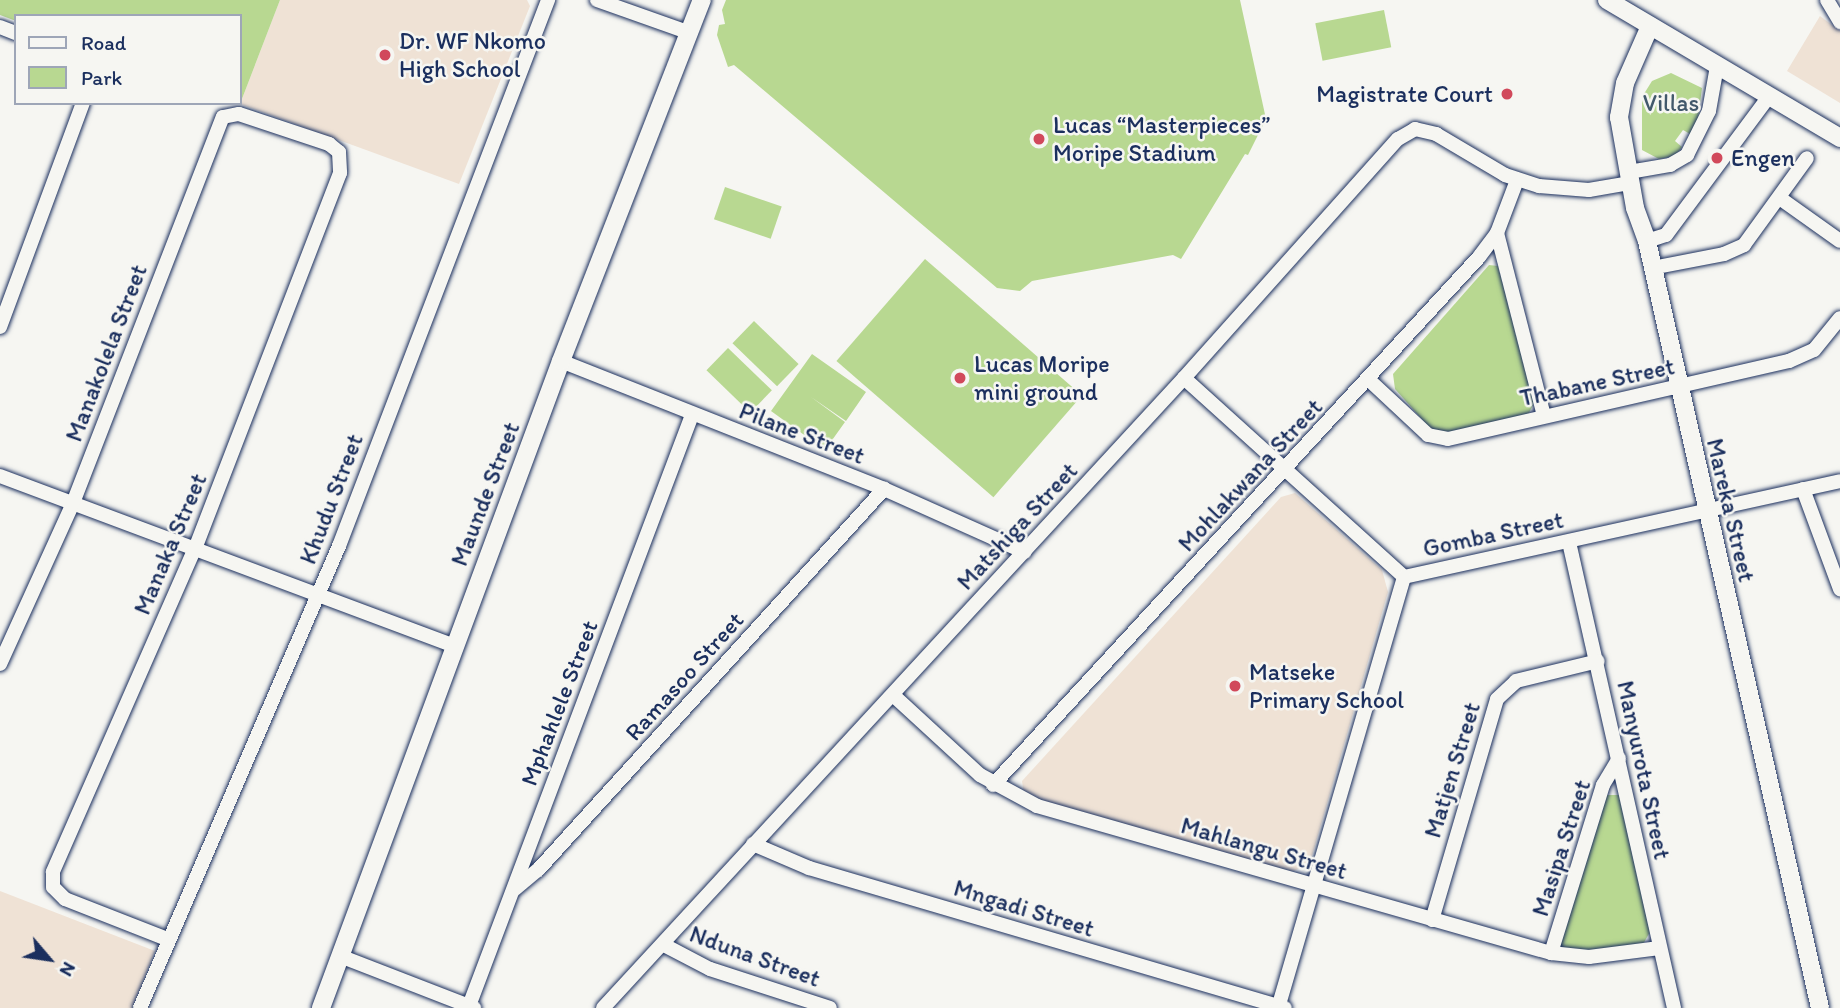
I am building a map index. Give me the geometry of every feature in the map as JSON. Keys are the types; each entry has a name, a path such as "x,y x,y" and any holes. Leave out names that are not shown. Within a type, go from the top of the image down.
{"street":[{"name":"Khudu Street","path":"141,1008 167,939 316,596 548,0"},
{"path":"597,0 690,33"},
{"name":"Maunde Street","path":"321,1008 561,361 702,0"},
{"path":"1606,0 1840,138"},
{"path":"1827,0 1840,22"},
{"name":"Mareka Street","path":"1650,26 1620,99 1630,178 1647,241 1705,509 1820,1008"},
{"name":"Matshiga Street","path":"603,1008 664,945 752,844 893,695 1184,378 1398,138 1415,129 1426,130 1517,180 1576,190 1630,178 1674,164 1687,155 1709,111 1717,66"},
{"path":"1647,241 1666,235 1770,95"},
{"path":"0,327 82,105"},
{"name":"Manakolela Street","path":"0,664 73,503 219,123 232,112 285,128"},
{"name":"Manaka Street","path":"167,939 65,899 52,881 55,864 195,548 340,173 341,158 334,148 285,128"},
{"path":"1651,268 1734,251 1752,236 1807,158"},
{"name":"Mohlakwana Street","path":"993,785 1286,471 1497,233 1517,180"},
{"path":"1781,198 1840,241"},
{"path":"1497,233 1544,416"},
{"name":"Thabane Street","path":"1368,379 1434,439 1678,388 1802,357 1824,340 1840,318"},
{"name":"Pilane Street","path":"561,361 884,489 1025,552"},
{"name":"Gomba Street","path":"1184,378 1404,577 1840,481"},
{"name":"Mphahlele Street","path":"472,1007 513,890 692,415"},
{"path":"0,476 454,646"},
{"name":"Ramasoo Street","path":"513,890 538,870 884,489"},
{"path":"1803,489 1840,589"},
{"name":"Manyurota Street","path":"1569,542 1598,661 1674,1008"},
{"path":"1281,1007 1311,885 1404,577"},
{"name":"Matjen Street","path":"1432,920 1497,699 1516,681 1598,661"},
{"name":"Mahlangu Street","path":"893,695 993,785 1037,806 1551,954 1589,957 1659,948"},
{"name":"Masipa Street","path":"1551,954 1603,785 1619,758"},
{"name":"Mngadi Street","path":"752,844 809,868 1281,1007"},
{"name":"Nduna Street","path":"664,945 710,969 788,1002 830,1008"},
{"path":"340,956 472,1007"}],"shaded area":[{"name":"Dr. WF Nkomo High School","path":"280,0 527,0 530,6 459,184 242,105"},
{"path":"1820,16 1840,31 1840,103 1787,71"},
{"name":"Matseke Primary School","path":"1295,493 1382,570 1388,592 1310,863 1292,872 1024,795 1022,781 1281,497"},
{"path":"0,891 155,951 132,1008 0,1008"}],"green space":[{"path":"0,0 280,0 242,99 242,14 14,14 14,20 0,15"},
{"name":"Lucas “Masterpieces” Moripe Stadium","path":"726,0 1240,0 1266,119 1248,155 1245,154 1181,259 1173,255 1032,281 1020,291 997,288 734,65 728,67 717,35 719,25 725,24 722,10"},
{"path":"1384,10 1391,47 1323,61 1315,23"},
{"name":"Villas","path":"1671,73 1702,88 1697,126 1690,134 1683,130 1675,141 1682,147 1675,156 1659,159 1642,150 1642,97 1652,81"},
{"path":"725,187 782,207 771,239 714,219"},
{"name":"Lucas Moripe mini ground","path":"925,259 1082,395 993,497 836,361"},
{"path":"1489,265 1498,266 1535,401 1528,415 1436,435 1395,389 1393,374"},
{"path":"754,321 799,364 777,386 732,343"},
{"path":"728,348 772,390 750,413 706,370"},
{"path":"812,354 866,392 846,421 811,397 845,422 825,450 771,411"},
{"path":"1605,795 1619,795 1650,932 1642,946 1578,955 1557,948"}],"place":[{"name":"Dr. WF Nkomo High School","path":"385,55"},
{"name":"Magistrate Court","path":"1507,94"},
{"name":"Lucas “Masterpieces” Moripe Stadium","path":"1039,139"},
{"name":"Engen","path":"1717,158"},
{"name":"Lucas Moripe mini ground","path":"960,378"},
{"name":"Matseke Primary School","path":"1235,686"}]}
